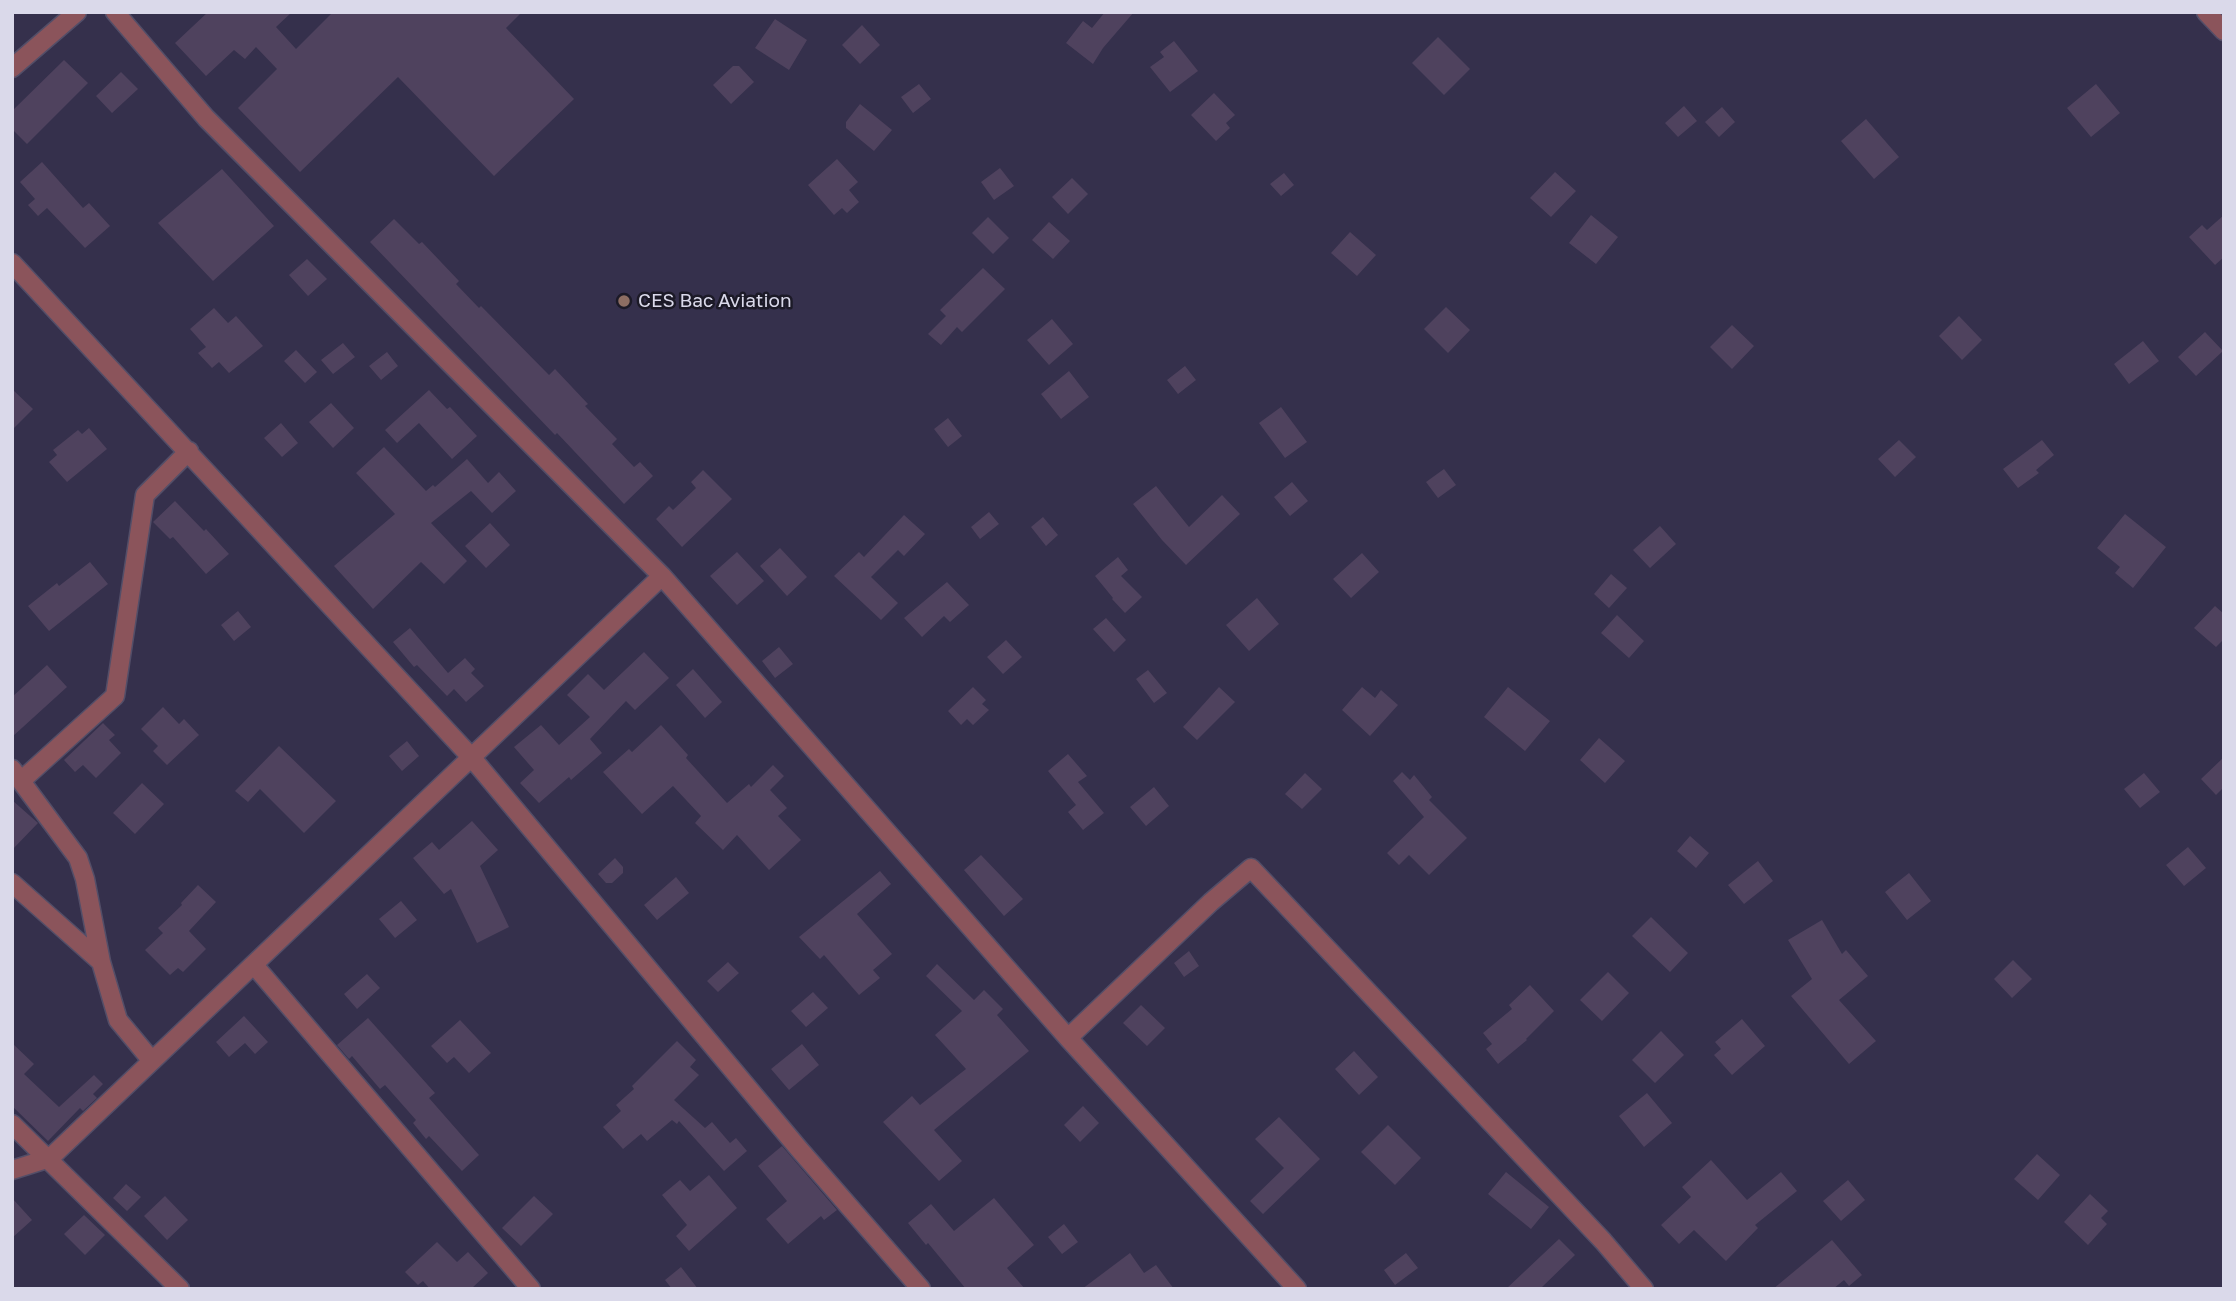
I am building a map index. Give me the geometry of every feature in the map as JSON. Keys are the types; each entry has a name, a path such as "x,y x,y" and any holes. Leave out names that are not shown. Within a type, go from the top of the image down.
{"street":[{"path":"12,68 77,12"},
{"path":"115,12 206,118 662,576 1068,1038 1297,1289"},
{"path":"2206,12 2224,31"},
{"path":"14,269 188,451 472,758 790,1139 921,1289"},
{"path":"152,1061 118,1020 78,858 17,775 115,696 145,495 188,451"},
{"path":"12,1170 50,1158 662,576"},
{"path":"1068,1038 1211,902 1251,868 1604,1241 1644,1289"},
{"path":"12,883 102,962"},
{"path":"254,965 531,1289"},
{"path":"12,1124 50,1158 180,1289"}],"building":[{"path":"208,12 292,12 276,27 296,49 333,12 522,12 506,28 574,99 494,176 398,77 300,172 238,108 277,69 256,47 245,59 234,50 206,76 175,43"},
{"path":"1105,12 1134,12 1093,64 1066,43 1083,21 1092,28"},
{"path":"775,19 807,40 789,70 755,48"},
{"path":"862,25 880,45 860,64 842,45"},
{"path":"1438,37 1470,69 1444,95 1412,63"},
{"path":"1174,41 1198,71 1170,92 1150,67 1164,57 1160,52"},
{"path":"64,60 88,83 27,144 12,129 12,111"},
{"path":"733,66 739,66 754,82 731,104 713,85"},
{"path":"121,72 138,89 112,113 96,96"},
{"path":"919,84 931,99 913,113 901,97"},
{"path":"2096,84 2120,113 2091,137 2067,108"},
{"path":"1214,93 1235,115 1226,123 1230,128 1216,141 1191,115"},
{"path":"860,104 892,130 874,151 846,128 846,122"},
{"path":"1684,106 1697,121 1678,137 1665,123"},
{"path":"1722,107 1735,122 1719,137 1705,122"},
{"path":"1866,119 1899,157 1874,179 1841,141"},
{"path":"837,159 858,182 849,190 859,202 847,213 842,208 834,215 808,185"},
{"path":"42,162 83,208 89,203 110,226 85,248 47,208 38,216 28,205 35,199 20,182"},
{"path":"1000,168 1014,186 994,200 981,182"},
{"path":"222,169 274,226 213,281 158,223"},
{"path":"1555,172 1576,191 1551,217 1530,198"},
{"path":"1284,173 1294,185 1281,196 1270,184"},
{"path":"1072,178 1088,194 1068,214 1052,197"},
{"path":"1591,215 1618,237 1596,264 1569,243"},
{"path":"2224,215 2224,257 2215,265 2189,237 2202,225 2207,230"},
{"path":"988,217 1009,238 993,254 972,233"},
{"path":"394,219 419,244 422,242 459,281 456,284 549,375 555,369 617,439 612,444 634,467 640,462 653,476 624,504 370,242"},
{"path":"1049,222 1070,241 1053,259 1032,240"},
{"path":"1350,232 1376,255 1357,276 1331,253"},
{"path":"307,259 327,279 308,296 289,275"},
{"path":"983,268 1005,289 962,332 957,327 941,345 928,334 946,316 940,310"},
{"path":"1446,307 1470,330 1448,353 1424,329"},
{"path":"214,308 228,323 236,316 263,346 229,373 219,362 212,368 198,353 206,347 190,329"},
{"path":"1959,316 1982,340 1962,360 1939,336"},
{"path":"1052,319 1073,344 1049,365 1027,340"},
{"path":"1732,325 1754,346 1732,369 1710,347"},
{"path":"2205,332 2223,351 2196,376 2178,357"},
{"path":"2143,341 2159,361 2129,384 2114,364"},
{"path":"343,343 355,357 333,374 321,360"},
{"path":"296,350 317,372 305,383 284,361"},
{"path":"387,352 398,366 381,380 369,366"},
{"path":"1185,366 1196,380 1178,394 1167,380"},
{"path":"1069,371 1089,397 1061,419 1041,394"},
{"path":"12,389 33,409 12,430"},
{"path":"429,390 447,409 450,407 477,436 452,459 419,423 397,443 385,430"},
{"path":"331,403 354,428 333,448 309,422"},
{"path":"1281,407 1307,442 1285,458 1259,423"},
{"path":"948,418 962,436 948,447 934,429"},
{"path":"281,423 298,443 282,457 264,438"},
{"path":"89,428 107,449 67,482 49,462 57,455 53,450 78,430 82,434"},
{"path":"1899,440 1916,457 1895,477 1878,459"},
{"path":"2042,440 2054,455 2036,470 2039,473 2018,488 2003,469"},
{"path":"384,447 426,491 433,485 435,487 467,459 488,483 499,472 516,491 492,513 471,491 431,523 467,561 444,584 421,562 373,609 334,566 395,514 356,473"},
{"path":"1444,469 1456,485 1438,498 1426,482"},
{"path":"703,470 732,499 682,547 656,519 669,506 673,510 696,488 691,482"},
{"path":"1292,482 1308,501 1290,516 1274,497"},
{"path":"1156,486 1189,527 1222,495 1240,514 1186,565 1133,504"},
{"path":"175,501 229,554 206,574 173,537 170,539 153,522"},
{"path":"989,512 999,524 980,539 971,527"},
{"path":"2125,514 2166,547 2133,588 2115,573 2120,567 2097,548"},
{"path":"904,515 925,534 904,556 898,550 871,577 898,603 881,620 834,576 859,552 864,557"},
{"path":"1043,517 1058,535 1046,546 1031,527"},
{"path":"490,523 510,545 486,568 465,546"},
{"path":"1660,526 1676,544 1650,568 1633,550"},
{"path":"780,548 807,577 787,596 760,566"},
{"path":"737,552 764,581 737,605 710,576"},
{"path":"1362,553 1379,572 1351,598 1333,579"},
{"path":"1118,557 1128,570 1121,576 1142,597 1125,613 1095,576"},
{"path":"90,562 108,584 49,631 28,606"},
{"path":"1611,574 1627,588 1609,608 1594,594"},
{"path":"947,582 969,605 950,622 944,616 922,637 904,618"},
{"path":"1257,598 1279,624 1249,651 1226,625"},
{"path":"2215,606 2224,614 2224,639 2216,647 2194,628"},
{"path":"238,611 251,627 234,641 221,625"},
{"path":"1617,615 1644,641 1629,658 1601,633"},
{"path":"1106,618 1126,640 1114,652 1093,629"},
{"path":"410,628 448,673 465,658 475,669 471,673 484,686 466,702 454,689 447,696 417,665 414,667 393,642"},
{"path":"1006,640 1022,657 1003,674 987,657"},
{"path":"779,647 793,664 775,678 762,661"},
{"path":"644,652 669,678 635,710 626,701 590,739 602,753 539,803 520,783 534,770 514,747 541,725 559,745 590,717 567,695 588,674 604,690"},
{"path":"47,665 67,687 12,737 12,697"},
{"path":"693,669 722,702 705,718 676,685"},
{"path":"1148,670 1167,693 1154,703 1136,679"},
{"path":"973,687 986,700 982,704 989,710 973,725 967,719 961,725 948,711"},
{"path":"1219,687 1235,702 1197,740 1183,727"},
{"path":"1362,687 1375,698 1381,690 1398,705 1370,736 1342,710"},
{"path":"1508,687 1550,721 1525,751 1484,717"},
{"path":"163,707 179,724 184,719 199,735 167,765 153,751 158,746 141,729"},
{"path":"103,723 115,735 109,740 121,753 96,778 83,765 75,772 64,760"},
{"path":"661,725 688,755 686,758 727,803 749,784 751,787 773,765 784,776 770,790 787,808 778,816 801,840 769,870 737,835 723,850 695,823 701,816 673,786 642,814 603,772 629,749 632,752"},
{"path":"1599,738 1625,761 1605,783 1580,760"},
{"path":"407,741 419,756 402,771 389,756"},
{"path":"279,746 336,801 304,833 260,789 248,802 235,791"},
{"path":"1068,754 1087,776 1078,782 1104,813 1083,830 1068,812 1076,805 1048,771"},
{"path":"2224,757 2224,787 2216,795 2201,779"},
{"path":"1402,772 1410,780 1414,775 1432,797 1429,800 1467,838 1429,875 1409,855 1399,865 1387,853 1424,817 1393,781"},
{"path":"1305,773 1322,789 1302,809 1285,794"},
{"path":"2144,773 2160,792 2140,808 2124,789"},
{"path":"142,783 164,804 135,834 113,813"},
{"path":"1154,787 1169,806 1146,826 1130,807"},
{"path":"12,800 38,823 12,850"},
{"path":"472,821 498,850 480,866 509,927 477,943 451,889 444,894 413,858 432,842 439,850"},
{"path":"1690,836 1709,853 1696,868 1677,851"},
{"path":"2188,847 2206,868 2184,886 2166,865"},
{"path":"981,855 1023,899 1004,916 964,870"},
{"path":"615,858 623,867 623,873 612,883 606,883 598,874"},
{"path":"1758,861 1773,881 1744,904 1728,885"},
{"path":"880,871 891,884 857,914 892,954 873,970 880,978 859,995 824,955 820,959 799,937"},
{"path":"1909,873 1931,901 1907,920 1885,892"},
{"path":"676,877 689,893 657,920 644,905"},
{"path":"198,885 216,902 189,931 206,949 183,972 178,968 170,975 145,950 163,933 158,928"},
{"path":"401,901 417,920 395,938 379,919"},
{"path":"1651,917 1688,953 1670,972 1632,936"},
{"path":"1822,920 1842,954 1846,950 1868,976 1839,1000 1876,1041 1849,1064 1791,996 1812,979 1788,940"},
{"path":"1189,951 1199,966 1184,977 1174,963"},
{"path":"2013,960 2032,979 2012,998 1994,979"},
{"path":"728,962 739,973 718,992 707,981"},
{"path":"937,964 974,1000 984,990 1003,1009 997,1015 1029,1051 934,1130 962,1161 939,1181 883,1122 912,1096 920,1105 966,1069 935,1035 962,1011 926,976"},
{"path":"1608,972 1629,993 1602,1021 1580,1000"},
{"path":"367,974 380,988 357,1009 344,994"},
{"path":"1530,985 1554,1011 1527,1040 1498,1064 1486,1049 1492,1044 1483,1033 1512,1009 1509,1005"},
{"path":"813,992 828,1008 806,1027 791,1011"},
{"path":"1141,1005 1165,1028 1147,1046 1123,1023"},
{"path":"244,1016 268,1042 255,1054 245,1043 229,1057 216,1042"},
{"path":"368,1018 435,1093 429,1098 479,1155 462,1171 429,1136 426,1139 413,1123 416,1120 385,1085 380,1089 352,1056 349,1059 337,1045"},
{"path":"1742,1019 1765,1046 1732,1075 1714,1055 1721,1049 1715,1042"},
{"path":"460,1020 491,1053 469,1073 454,1057 447,1063 431,1046"},
{"path":"1661,1031 1684,1055 1655,1083 1632,1060"},
{"path":"677,1041 696,1060 690,1067 699,1075 674,1100 705,1128 712,1122 730,1143 736,1138 747,1151 724,1171 679,1121 677,1124 672,1120 647,1141 641,1134 623,1149 603,1127 621,1111 616,1105 634,1089 632,1086"},
{"path":"12,1043 34,1064 24,1074 59,1107 94,1075 103,1084 93,1094 97,1098 83,1111 80,1108 48,1141 12,1106"},
{"path":"802,1044 819,1065 789,1090 771,1069"},
{"path":"1354,1051 1378,1077 1359,1095 1335,1069"},
{"path":"1647,1093 1672,1123 1644,1147 1619,1116"},
{"path":"1083,1106 1099,1123 1080,1142 1064,1125"},
{"path":"1279,1117 1320,1159 1263,1214 1250,1201 1284,1168 1255,1139"},
{"path":"1388,1125 1421,1158 1395,1185 1361,1152"},
{"path":"782,1146 837,1210 824,1220 821,1216 788,1244 766,1219 787,1201 758,1166"},
{"path":"2037,1154 2060,1175 2038,1200 2014,1179"},
{"path":"1711,1160 1747,1200 1781,1172 1797,1191 1755,1225 1758,1228 1726,1261 1694,1230 1679,1244 1661,1225 1691,1197 1682,1187"},
{"path":"1506,1172 1549,1207 1531,1229 1488,1194"},
{"path":"709,1175 737,1208 689,1251 676,1236 687,1225 662,1195 680,1180 690,1191"},
{"path":"1848,1180 1865,1200 1841,1221 1823,1201"},
{"path":"126,1184 141,1197 127,1211 113,1198"},
{"path":"2090,1194 2108,1211 2101,1218 2107,1224 2088,1245 2064,1222"},
{"path":"165,1196 188,1220 167,1240 144,1216"},
{"path":"534,1196 553,1214 521,1246 502,1228"},
{"path":"12,1198 32,1220 12,1238"},
{"path":"994,1198 1034,1245 1007,1268 1025,1289 966,1289 908,1223 931,1204 954,1231"},
{"path":"84,1215 105,1235 85,1255 64,1234"},
{"path":"1064,1224 1078,1242 1062,1254 1048,1237"},
{"path":"1559,1239 1575,1255 1540,1289 1506,1289"},
{"path":"1832,1240 1862,1275 1849,1286 1844,1280 1833,1289 1773,1289"},
{"path":"437,1242 457,1262 468,1252 488,1273 471,1289 430,1289 423,1281 418,1285 405,1272"},
{"path":"1130,1253 1144,1273 1156,1265 1174,1289 1082,1289"},
{"path":"1406,1253 1418,1268 1395,1285 1384,1270"},
{"path":"681,1267 698,1289 672,1289 665,1280"}],"place":[{"name":"CES Bac Aviation","path":"624,301"}]}
